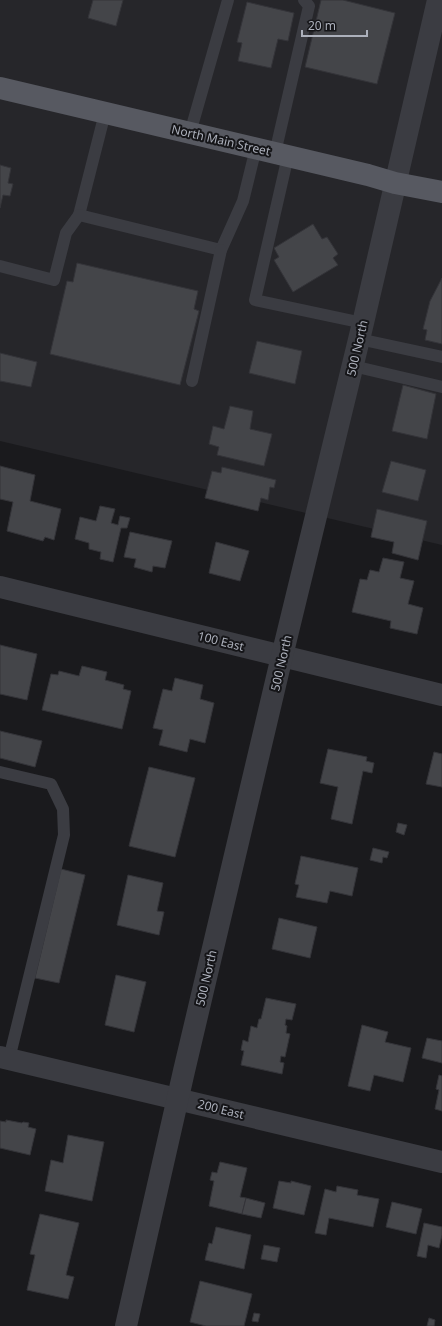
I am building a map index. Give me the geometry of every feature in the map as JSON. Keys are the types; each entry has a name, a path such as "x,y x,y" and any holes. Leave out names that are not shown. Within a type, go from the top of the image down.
{"main road":[{"name":"North Main Street","path":"0,88 395,183 442,192"}],"street":[{"name":"500 North","path":"126,1326 282,656 353,366 438,0"},
{"name":"100 East","path":"0,587 442,694"},
{"name":"200 East","path":"5,1058 442,1162"}],"lane":[{"path":"190,133 228,0"},
{"path":"304,0 309,6 273,153 255,300 361,331 442,357"},
{"path":"0,266 54,280 66,233 79,215 105,113"},
{"path":"192,380 221,250 244,201 273,153"},
{"path":"79,215 221,250"},
{"path":"353,366 442,387"},
{"path":"0,772 51,784 63,809 64,835 5,1058"}],"shaded area":[{"path":"0,0 442,0 442,545 0,441"}],"building":[{"path":"93,0 123,0 116,26 88,18"},
{"path":"321,0 343,0 395,13 377,84 305,67"},
{"path":"247,2 294,13 288,41 278,39 271,68 238,61 242,43 237,42"},
{"path":"0,165 11,168 8,183 13,184 10,196 3,195 0,208"},
{"path":"313,224 322,239 327,237 338,254 333,258 338,265 293,292 274,260 279,257 274,248"},
{"path":"77,263 198,291 194,309 199,311 180,385 50,354 67,281 73,282"},
{"path":"442,278 442,344 425,340 427,330 423,329 430,301"},
{"path":"257,341 302,351 295,384 249,373"},
{"path":"0,353 37,362 31,387 0,381"},
{"path":"403,385 436,394 427,439 392,431"},
{"path":"230,406 253,411 250,429 272,434 264,466 217,455 219,447 209,444 213,426 224,429"},
{"path":"391,461 426,470 418,501 382,492"},
{"path":"0,466 35,475 30,501 61,509 54,540 45,537 43,541 7,531 13,502 0,499"},
{"path":"222,467 276,480 274,488 270,487 268,500 261,498 258,511 205,498 212,471 221,473"},
{"path":"100,506 115,509 111,523 118,525 120,516 130,518 127,528 121,528 113,562 100,559 101,552 89,549 89,543 75,539 80,517 96,521"},
{"path":"377,509 427,521 418,560 392,553 394,542 371,537"},
{"path":"130,532 172,541 165,568 153,566 152,572 134,567 136,559 124,557"},
{"path":"216,542 249,551 240,581 209,573"},
{"path":"383,558 404,562 400,578 414,581 408,604 423,608 417,634 390,628 391,621 352,612 360,579 367,580 370,570 379,572"},
{"path":"0,645 37,654 27,700 0,694"},
{"path":"82,666 107,672 105,680 124,685 123,689 131,691 122,729 42,710 51,674 58,675 59,671 79,676"},
{"path":"175,678 203,685 200,699 214,703 205,743 190,739 187,752 159,745 163,730 153,728 163,689 172,691"},
{"path":"0,731 42,741 35,767 0,758"},
{"path":"328,749 367,757 366,761 374,763 372,773 363,771 352,824 331,819 338,787 320,783"},
{"path":"434,752 442,754 442,787 426,784"},
{"path":"149,767 195,778 175,857 129,846"},
{"path":"398,823 407,825 404,835 396,832"},
{"path":"373,848 389,852 387,858 383,857 382,863 370,860"},
{"path":"301,856 358,868 352,896 330,891 327,903 296,897 299,885 295,884"},
{"path":"61,869 85,875 59,983 35,978"},
{"path":"128,875 163,883 157,911 164,912 159,935 117,925"},
{"path":"279,918 317,927 310,958 272,949"},
{"path":"116,975 146,982 134,1032 105,1025"},
{"path":"266,998 296,1004 292,1020 286,1019 286,1033 290,1034 285,1057 281,1056 280,1062 284,1063 282,1074 241,1065 244,1051 241,1050 243,1040 248,1042 251,1026 257,1028 259,1019 261,1019"},
{"path":"362,1025 388,1032 385,1042 411,1048 403,1082 374,1075 370,1091 348,1086"},
{"path":"427,1038 442,1041 442,1063 422,1058"},
{"path":"439,1075 442,1076 442,1111 435,1109 439,1090 436,1089"},
{"path":"6,1120 29,1123 28,1127 36,1129 30,1155 0,1148 0,1121 6,1122"},
{"path":"68,1135 104,1142 92,1201 45,1191 51,1160 63,1163"},
{"path":"220,1162 247,1168 240,1197 246,1198 242,1214 209,1206 214,1181 210,1180 212,1172 217,1173"},
{"path":"279,1181 291,1183 291,1181 311,1186 304,1215 273,1208"},
{"path":"337,1186 358,1190 357,1195 379,1199 373,1227 329,1218 326,1235 315,1233 325,1189 336,1192"},
{"path":"246,1198 265,1203 261,1218 242,1214"},
{"path":"392,1202 422,1209 416,1234 386,1227"},
{"path":"40,1214 79,1223 66,1275 74,1277 68,1299 27,1290 35,1255 30,1254"},
{"path":"424,1223 442,1227 439,1248 428,1245 426,1258 417,1256"},
{"path":"216,1227 251,1235 244,1269 205,1260 209,1243 212,1244"},
{"path":"264,1245 280,1248 277,1262 261,1259"},
{"path":"200,1281 252,1294 244,1326 206,1326 190,1322"},
{"path":"254,1313 260,1314 258,1322 252,1321"},
{"path":"429,1318 435,1320 434,1326 427,1326"}]}
